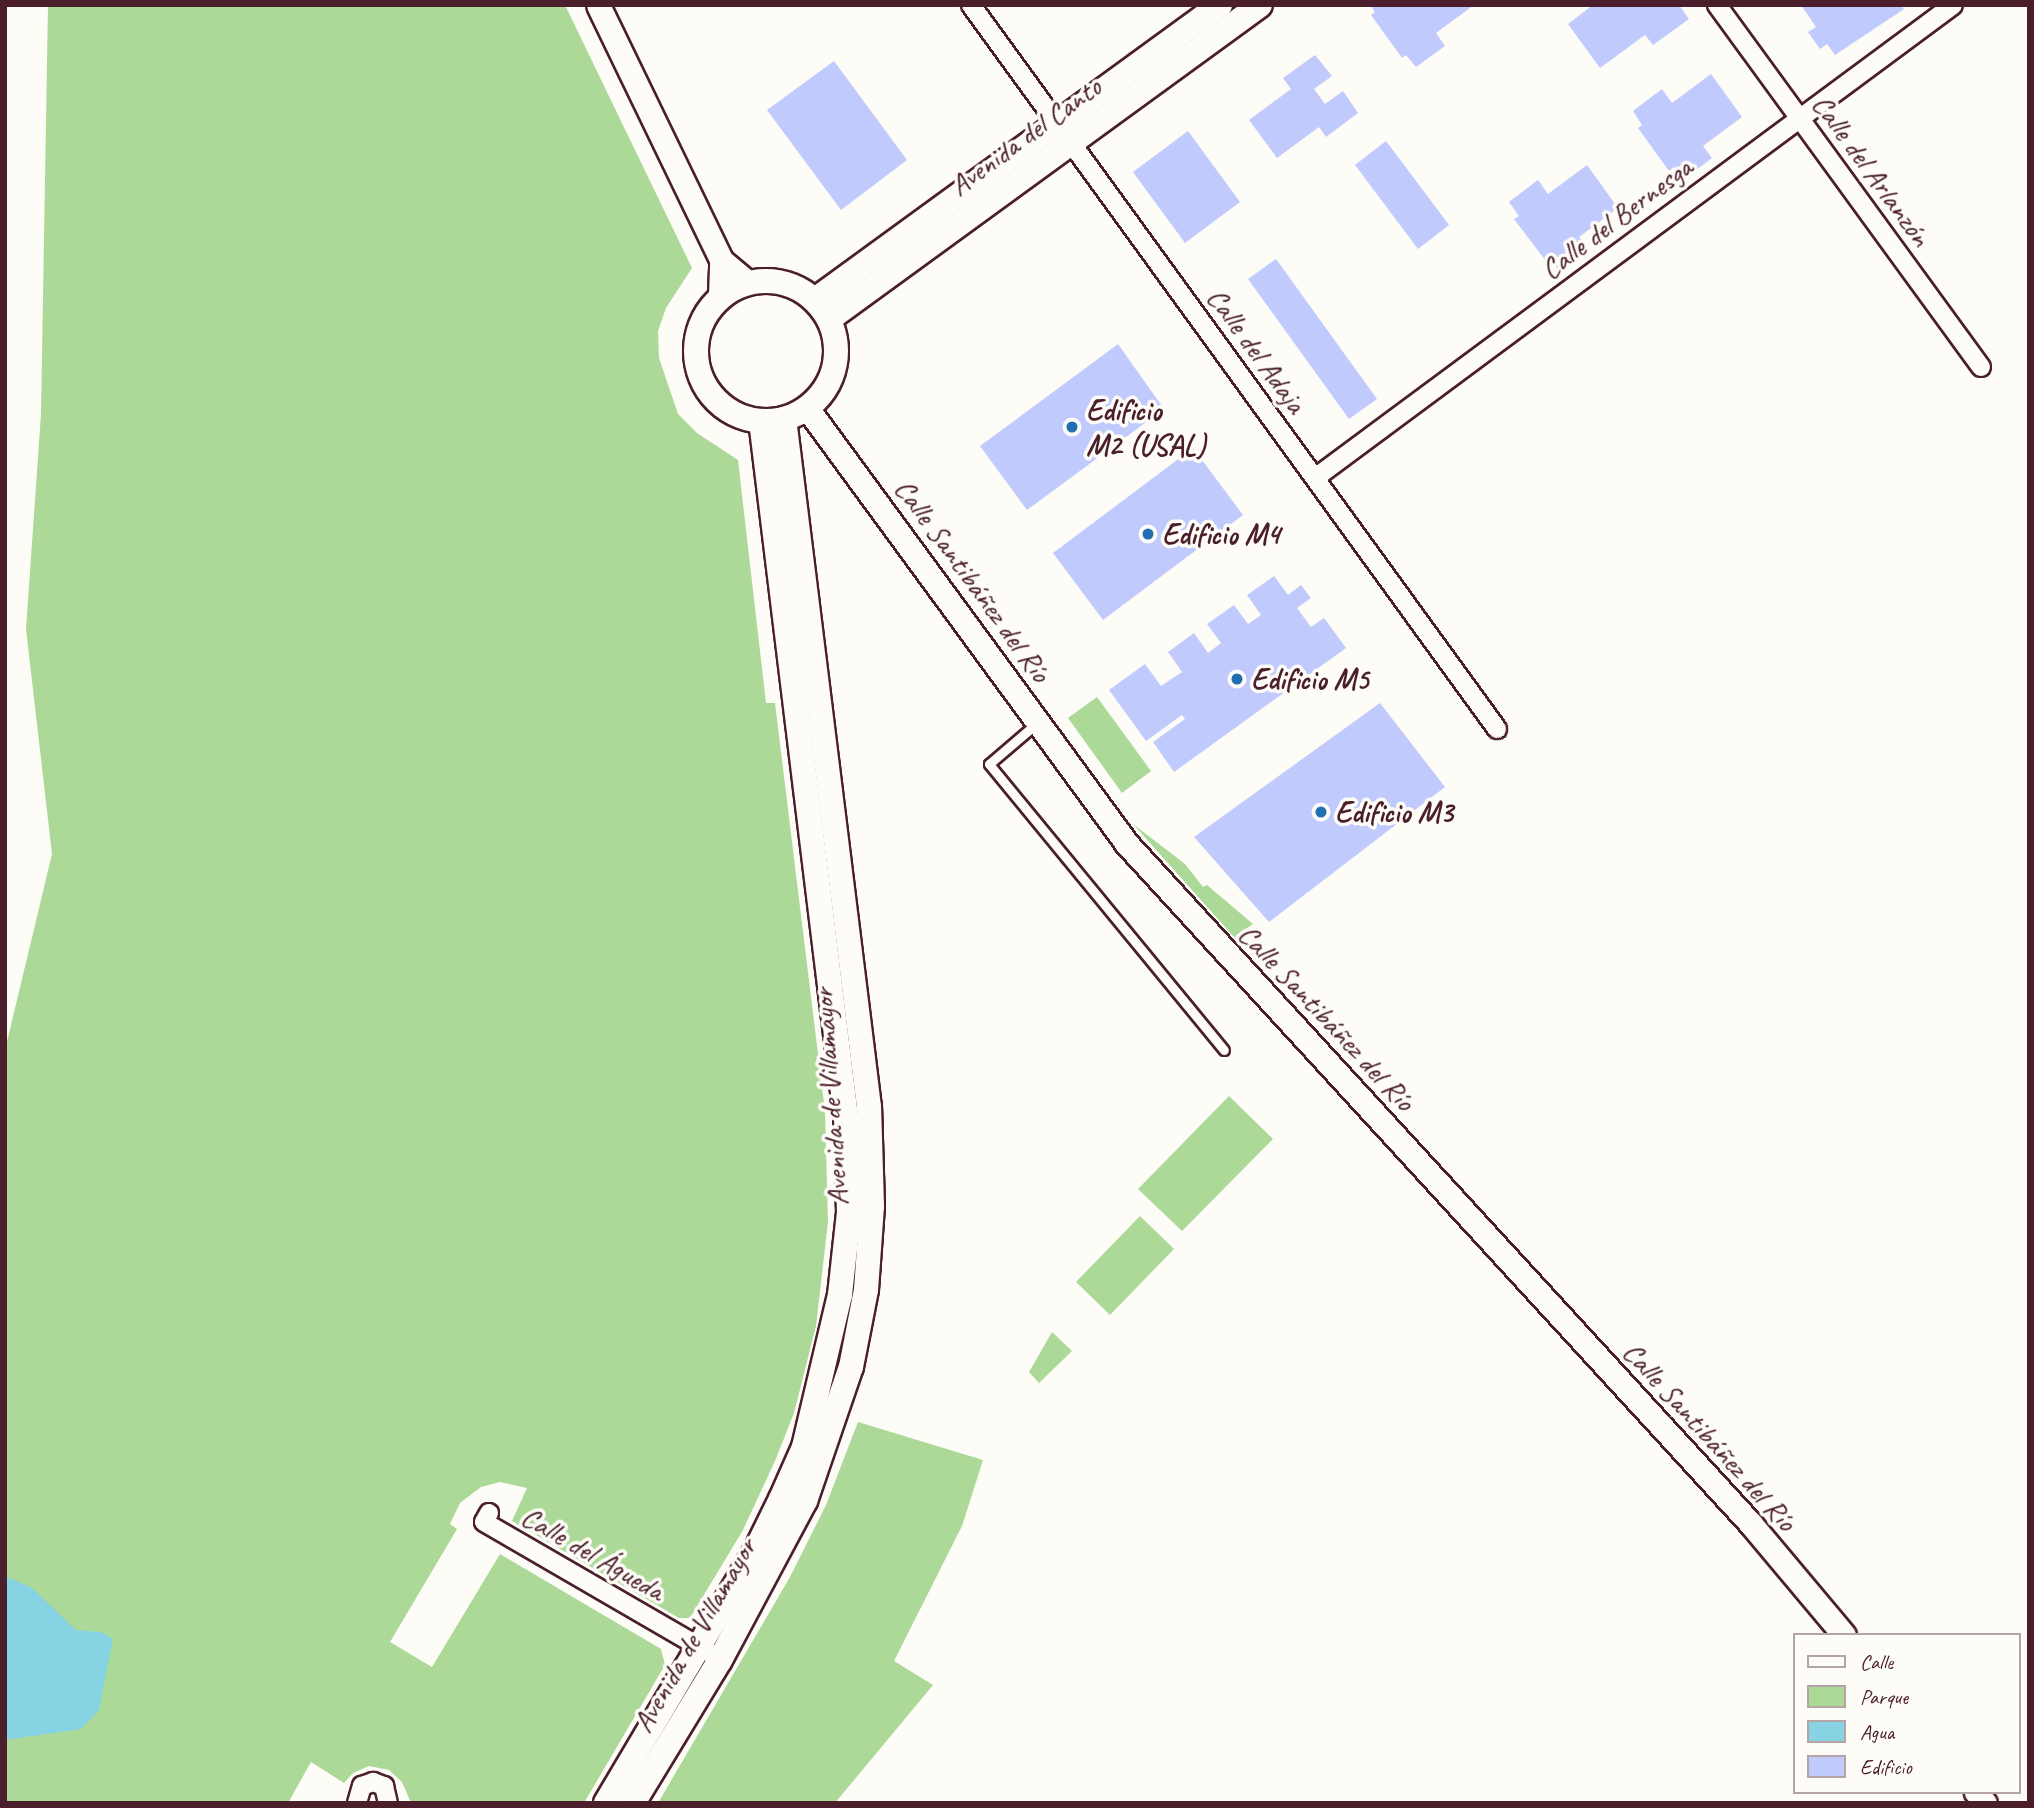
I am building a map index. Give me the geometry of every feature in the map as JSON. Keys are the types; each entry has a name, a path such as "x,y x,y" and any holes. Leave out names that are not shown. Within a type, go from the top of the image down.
{"main road":[{"name":"Avenida del Canto","path":"1065,133 1220,5"},
{"name":"Avenida del Canto","path":"822,309 1065,133 1260,5"},
{"path":"771,280 794,286 822,309 836,358 826,386 807,408 773,420 722,406 698,371 698,330 720,296 747,282 771,280"},
{"name":"Avenida de Villamayor","path":"633,1803 710,1654 804,1447 826,1366 849,1212 846,1116 773,420"},
{"name":"Avenida de Villamayor","path":"606,1803 710,1654"}],"street":[{"path":"598,5 721,260 747,282"},
{"name":"Calle del Adaja","path":"971,5 1497,729"},
{"name":"Calle del Arlanzón","path":"1717,5 1981,368"},
{"name":"Calle del Bernesga","path":"1315,478 1953,5"},
{"path":"720,296 721,260"},
{"name":"Calle Santibáñez del Río","path":"807,408 1137,854 1749,1523 1841,1633"},
{"name":"Calle del Águeda","path":"489,1513 484,1522 710,1654"},
{"path":"357,1803 362,1786 373,1782 384,1786 388,1803"}],"lane":[{"path":"1038,721 989,764 1224,1050"}],"green space":[{"path":"48,5 565,5 692,268 666,308 658,331 659,358 678,414 697,433 738,460 766,703 775,703 825,1111 828,1222 816,1326 794,1413 775,1461 743,1530 690,1618 679,1618 512,1521 527,1488 500,1482 481,1487 460,1503 450,1524 457,1529 390,1642 432,1667 500,1554 661,1649 665,1665 584,1803 411,1803 402,1782 389,1770 369,1766 353,1773 344,1783 311,1762 288,1803 5,1803 5,1050 52,854 26,629 41,414"},
{"path":"1097,697 1151,771 1122,793 1068,718"},
{"path":"1133,824 1185,864 1203,887 1207,885 1253,924 1234,937"},
{"path":"1229,1096 1273,1139 1182,1231 1138,1189"},
{"path":"1140,1216 1174,1249 1110,1315 1076,1282"},
{"path":"1052,1332 1072,1351 1039,1383 1029,1372"},
{"path":"858,1422 983,1460 962,1526 894,1661 933,1685 835,1803 658,1803 790,1577 826,1505"}],"water":[{"path":"10,1578 32,1588 76,1630 101,1632 113,1639 99,1710 81,1729 5,1740 5,1580"}],"building":[{"path":"1370,5 1474,5 1436,33 1445,46 1416,67 1406,55 1402,58 1371,15 1375,12"},
{"path":"1593,5 1679,5 1689,19 1653,45 1645,35 1600,68 1568,24"},
{"path":"1801,5 1901,5 1904,9 1835,55 1827,44 1820,49 1808,32 1816,27"},
{"path":"1315,55 1332,76 1314,89 1325,104 1343,91 1358,113 1326,137 1319,127 1277,158 1249,120 1291,89 1283,78"},
{"path":"834,61 907,160 841,210 767,110"},
{"path":"1711,74 1742,117 1703,146 1712,158 1683,180 1674,167 1669,171 1638,128 1642,125 1633,111 1662,89 1672,103"},
{"path":"1188,131 1240,202 1185,243 1133,172"},
{"path":"1386,141 1449,225 1418,249 1355,165"},
{"path":"1587,165 1618,208 1579,237 1589,249 1559,271 1550,258 1546,261 1514,219 1519,216 1509,202 1538,180 1548,194"},
{"path":"1276,259 1377,399 1349,419 1248,279"},
{"name":"Edificio M2 (USAL)","path":"1118,344 1164,409 1027,510 980,446"},
{"name":"Edificio M4","path":"1193,448 1243,515 1103,620 1053,553"},
{"name":"Edificio M5","path":"1274,576 1288,595 1301,585 1311,598 1297,608 1311,627 1324,618 1346,648 1174,772 1153,742 1185,719 1182,715 1146,741 1109,690 1145,664 1161,686 1182,672 1168,652 1194,633 1208,653 1221,643 1207,624 1234,605 1248,624 1261,615 1247,595"},
{"name":"Edificio M3","path":"1380,703 1445,787 1269,922 1194,837"}],"place":[{"name":"Edificio M2 (USAL)","path":"1072,427"},
{"name":"Edificio M4","path":"1148,534"},
{"name":"Edificio M5","path":"1237,679"},
{"name":"Edificio M3","path":"1321,812"}]}
